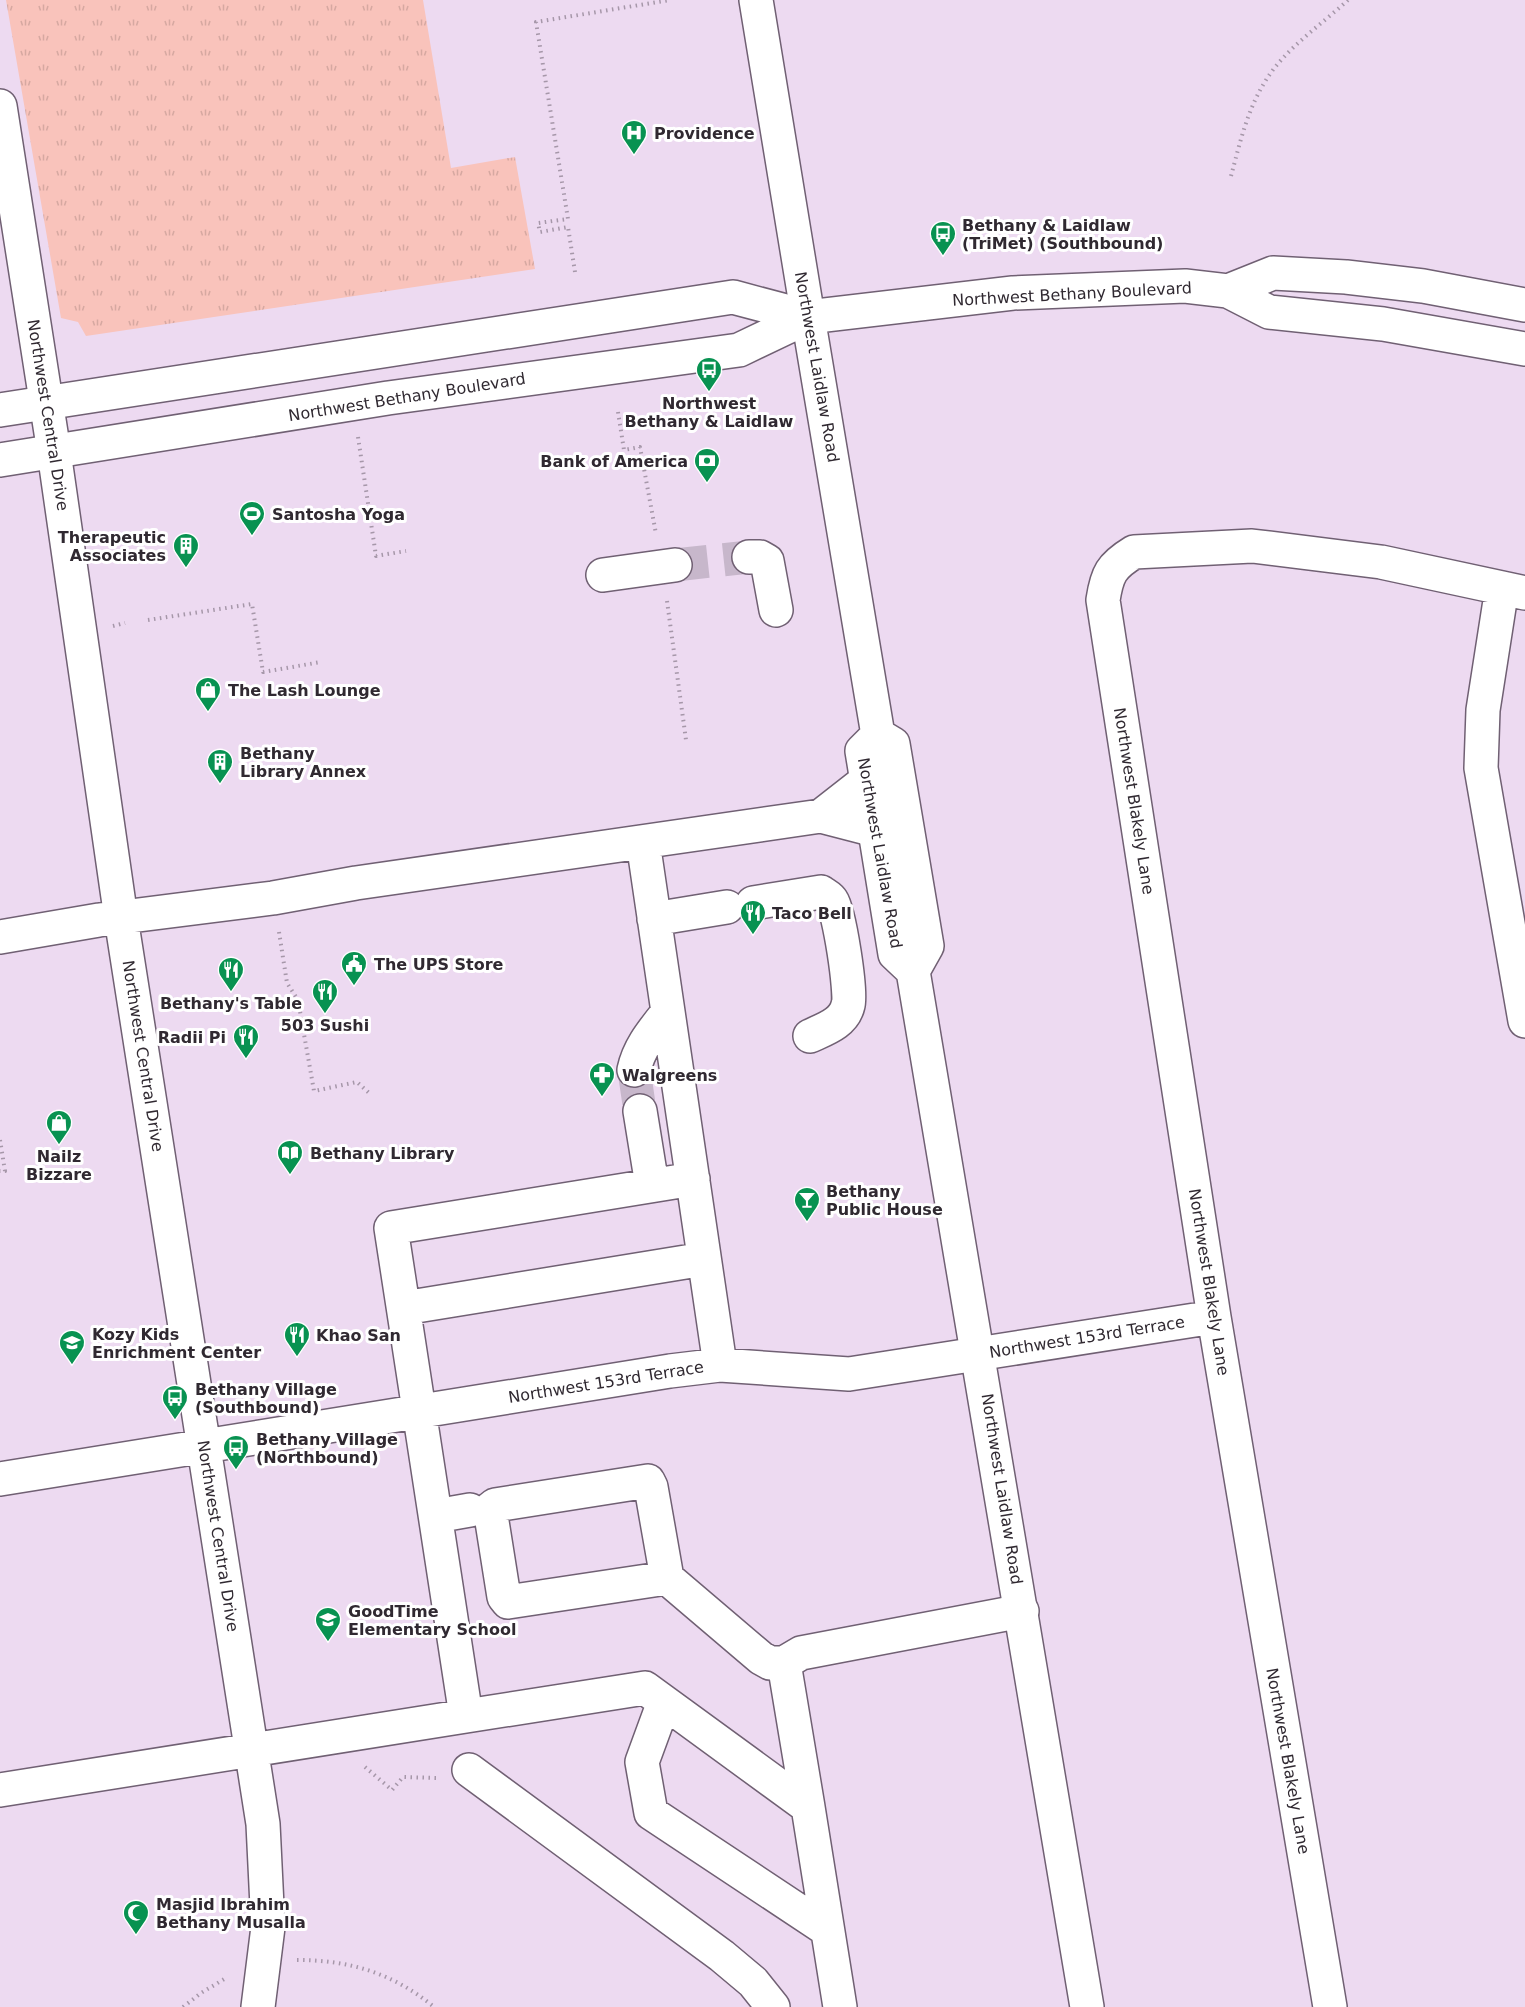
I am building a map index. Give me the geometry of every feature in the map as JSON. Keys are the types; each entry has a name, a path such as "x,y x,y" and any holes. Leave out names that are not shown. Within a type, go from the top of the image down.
{"street":[{"name":"Northwest Laidlaw Road","path":"756,0 878,735 893,744 927,946 913,971"},
{"name":"Northwest Central Drive","path":"0,106 54,452 121,918 263,1824 267,1927 258,2007"},
{"name":"Northwest Bethany Boulevard","path":"1228,291 1273,273 1346,277 1423,286 1525,305"},
{"name":"Northwest Bethany Boulevard","path":"0,460 388,398 739,350 808,317 1013,293 1185,286 1228,291 1269,312 1383,324 1525,349"},
{"name":"Northwest Bethany Boulevard","path":"0,410 733,297 808,317"},
{"name":"Northwest Blakely Lane","path":"1330,2007 1214,1317 1103,600 1107,576 1121,560 1134,552 1252,546 1381,562 1514,591"},
{"path":"749,557 760,556 767,561 776,610"},
{"path":"603,575 675,566"},
{"path":"1514,591 1483,710 1481,768 1525,1021"},
{"name":"Northwest Laidlaw Road","path":"878,735 862,751 895,954 913,971 979,1353 1087,2007"},
{"path":"821,816 867,780"},
{"path":"0,938 121,918 273,898 821,816 875,830"},
{"path":"643,842 720,1365"},
{"path":"654,919 821,892 832,900 837,913 849,987 848,1005 842,1018 810,1036"},
{"path":"634,1071 637,1055 645,1041 668,1012"},
{"path":"640,1111 652,1185"},
{"path":"466,1716 391,1228 693,1179"},
{"path":"404,1308 704,1259"},
{"name":"Northwest 153rd Terrace","path":"0,1479 670,1371 720,1365 849,1374 1214,1317"},
{"path":"667,1578 507,1602 504,1597 490,1509 495,1505 648,1481 667,1578 761,1658 770,1663 784,1663 801,1653 1022,1611"},
{"path":"436,1516 470,1510"},
{"path":"784,1663 840,2007"},
{"path":"0,1790 645,1688 808,1807"},
{"path":"664,1702 642,1762 651,1813 826,1929"},
{"path":"469,1770 722,1956 753,1982 773,2007"}],"path":[{"path":"575,272 568,227 540,232 538,223 568,219 536,22 670,0"},
{"path":"1231,176 1245,122 1266,80 1288,53 1348,0"},
{"path":"618,412 621,434"},
{"path":"361,458 376,556 406,551"},
{"path":"148,620 252,604 263,672 321,663"},
{"path":"278,925 288,983 298,999 314,1091 357,1082 369,1093"},
{"path":"0,1140 5,1171 0,1171"},
{"path":"352,1734 358,1761 392,1790 403,1777 432,1779 469,1770"},
{"path":"183,2007 231,1975 264,1964 293,1959 325,1960 357,1965 388,1976 416,1992 434,2007"}],"green space":[{"path":"6,0 423,0 451,168 515,157 535,269 86,336 78,322 61,318"}],"tunnel":[{"path":"675,565 749,557"},
{"path":"634,1070 640,1111"}],"place":[{"name":"Providence","path":"634,156"},
{"name":"Bethany & Laidlaw (TriMet) (Southbound)","path":"943,257"},
{"name":"Northwest Bethany & Laidlaw","path":"709,393"},
{"name":"Bank of America","path":"707,484"},
{"name":"Santosha Yoga","path":"252,537"},
{"name":"Therapeutic Associates","path":"186,569"},
{"name":"The Lash Lounge","path":"208,713"},
{"name":"Bethany Library Annex","path":"220,785"},
{"name":"Taco Bell","path":"753,936"},
{"name":"The UPS Store","path":"354,987"},
{"name":"Bethany's Table","path":"231,993"},
{"name":"503 Sushi","path":"325,1015"},
{"name":"Radii Pi","path":"246,1060"},
{"name":"Walgreens","path":"602,1098"},
{"name":"Nailz Bizzare","path":"59,1146"},
{"name":"Bethany Library","path":"290,1176"},
{"name":"Bethany Public House","path":"807,1223"},
{"name":"Khao San","path":"297,1358"},
{"name":"Kozy Kids Enrichment Center","path":"72,1366"},
{"name":"Bethany Village (Southbound)","path":"175,1421"},
{"name":"Bethany Village (Northbound)","path":"236,1471"},
{"name":"GoodTime Elementary School","path":"328,1643"},
{"name":"Masjid Ibrahim Bethany Musalla","path":"136,1936"}]}
